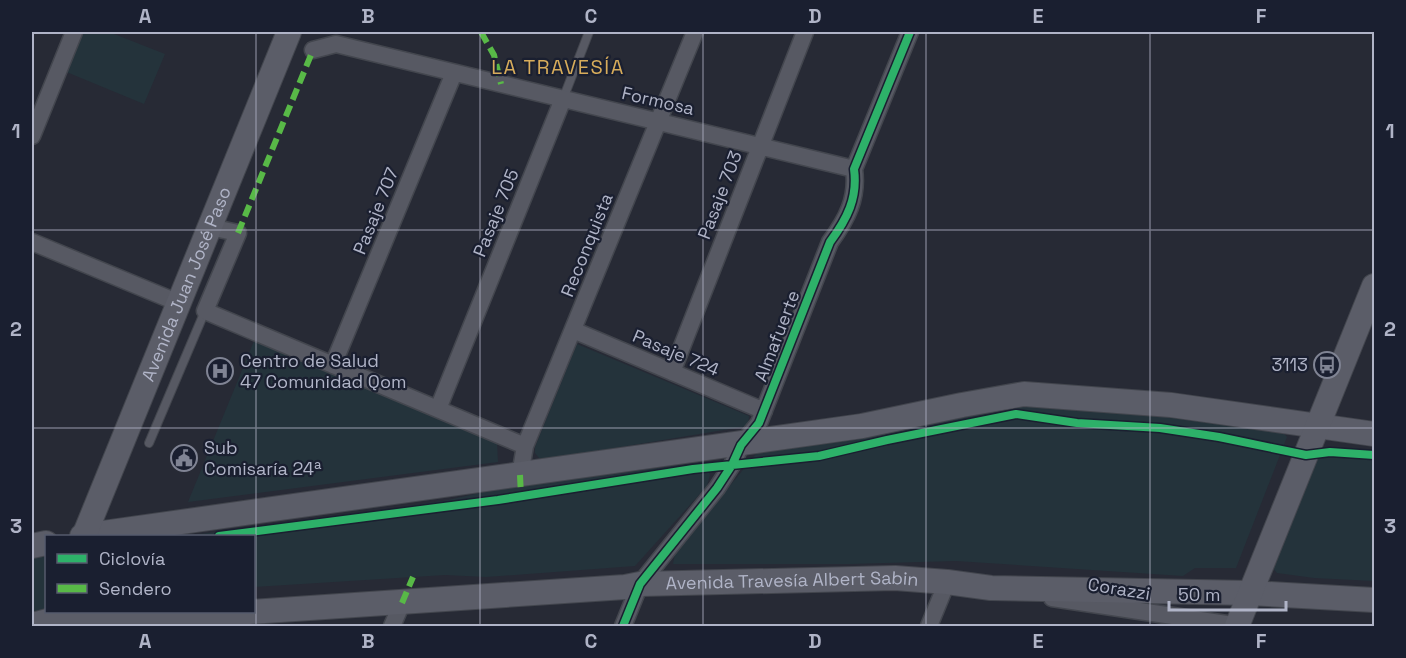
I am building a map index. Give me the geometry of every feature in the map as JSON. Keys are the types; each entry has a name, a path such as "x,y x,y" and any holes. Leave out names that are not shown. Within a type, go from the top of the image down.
{"main road":[{"name":"Avenida Juan José Paso","path":"84,535 289,32"},
{"path":"1238,626 1374,286"},
{"path":"91,535 741,445 862,426 1024,394 1171,405 1374,434"},
{"name":"Avenida Travesía Albert Sabin","path":"255,612 614,588 640,584 895,578 992,588 1250,593 1374,600"},
{"name":"Avenida Travesía Albert Sabin","path":"46,621 226,613"}],"street":[{"path":"32,136 74,32"},
{"name":"Reconquista","path":"520,475 525,446 695,32"},
{"name":"Pasaje 703","path":"672,372 805,32"},
{"name":"Almafuerte","path":"623,627 640,584 717,488 732,465 741,445 753,432 764,411 830,242 843,225 852,207 856,185 854,169 910,32"},
{"name":"Formosa","path":"313,50 336,44 854,169"},
{"name":"Pasaje 707","path":"333,365 454,73"},
{"name":"Pasaje 705","path":"438,409 563,99"},
{"path":"210,227 238,233 205,311 525,446"},
{"path":"32,242 179,303"},
{"name":"Pasaje 724","path":"573,330 764,411"},
{"path":"929,627 947,582"},
{"name":"Corazzi","path":"992,588 1238,626"},
{"path":"392,627 402,603"}],"lane":[{"name":"Pasaje 705","path":"563,99 589,32"},
{"path":"149,443 205,311"}],"shaded area":[{"path":"81,32 109,32 165,54 144,104 64,71"},
{"path":"254,341 497,442 498,462 188,502"},
{"path":"577,344 749,416 748,426 548,459 539,458 535,453 535,447"},
{"path":"1019,406 1186,417 1278,427 1287,437 1236,568 1195,568 1183,576 956,561 850,564 673,564 675,553 760,449"},
{"path":"1316,453 1374,455 1374,581 1314,578 1277,573 1271,566"},
{"path":"704,462 710,475 707,486 635,566 486,577 445,575 255,587 255,535 193,535 448,500 497,489"},
{"path":"45,543 45,613 32,625 32,546"}],"marked path":[{"path":"481,32 494,55 501,84"},
{"path":"238,233 313,50"},
{"path":"520,475 521,496"},
{"path":"402,603 413,577"}],"cycle path":[{"path":"623,626 640,584 717,488 732,465 741,445 759,423 830,242 850,208 855,180 854,169 910,32"},
{"path":"227,535 498,500 693,469 819,456 1016,414 1077,423 1160,428 1219,437 1306,455 1330,452 1374,455"}],"place":[{"name":"3113","path":"1327,365"},
{"name":"Centro de Salud 47 Comunidad Qom","path":"220,371"},
{"name":"Sub Comisaría 24ª","path":"184,458"}],"district":[{"name":"LA TRAVESÍA","path":"558,67"}]}
